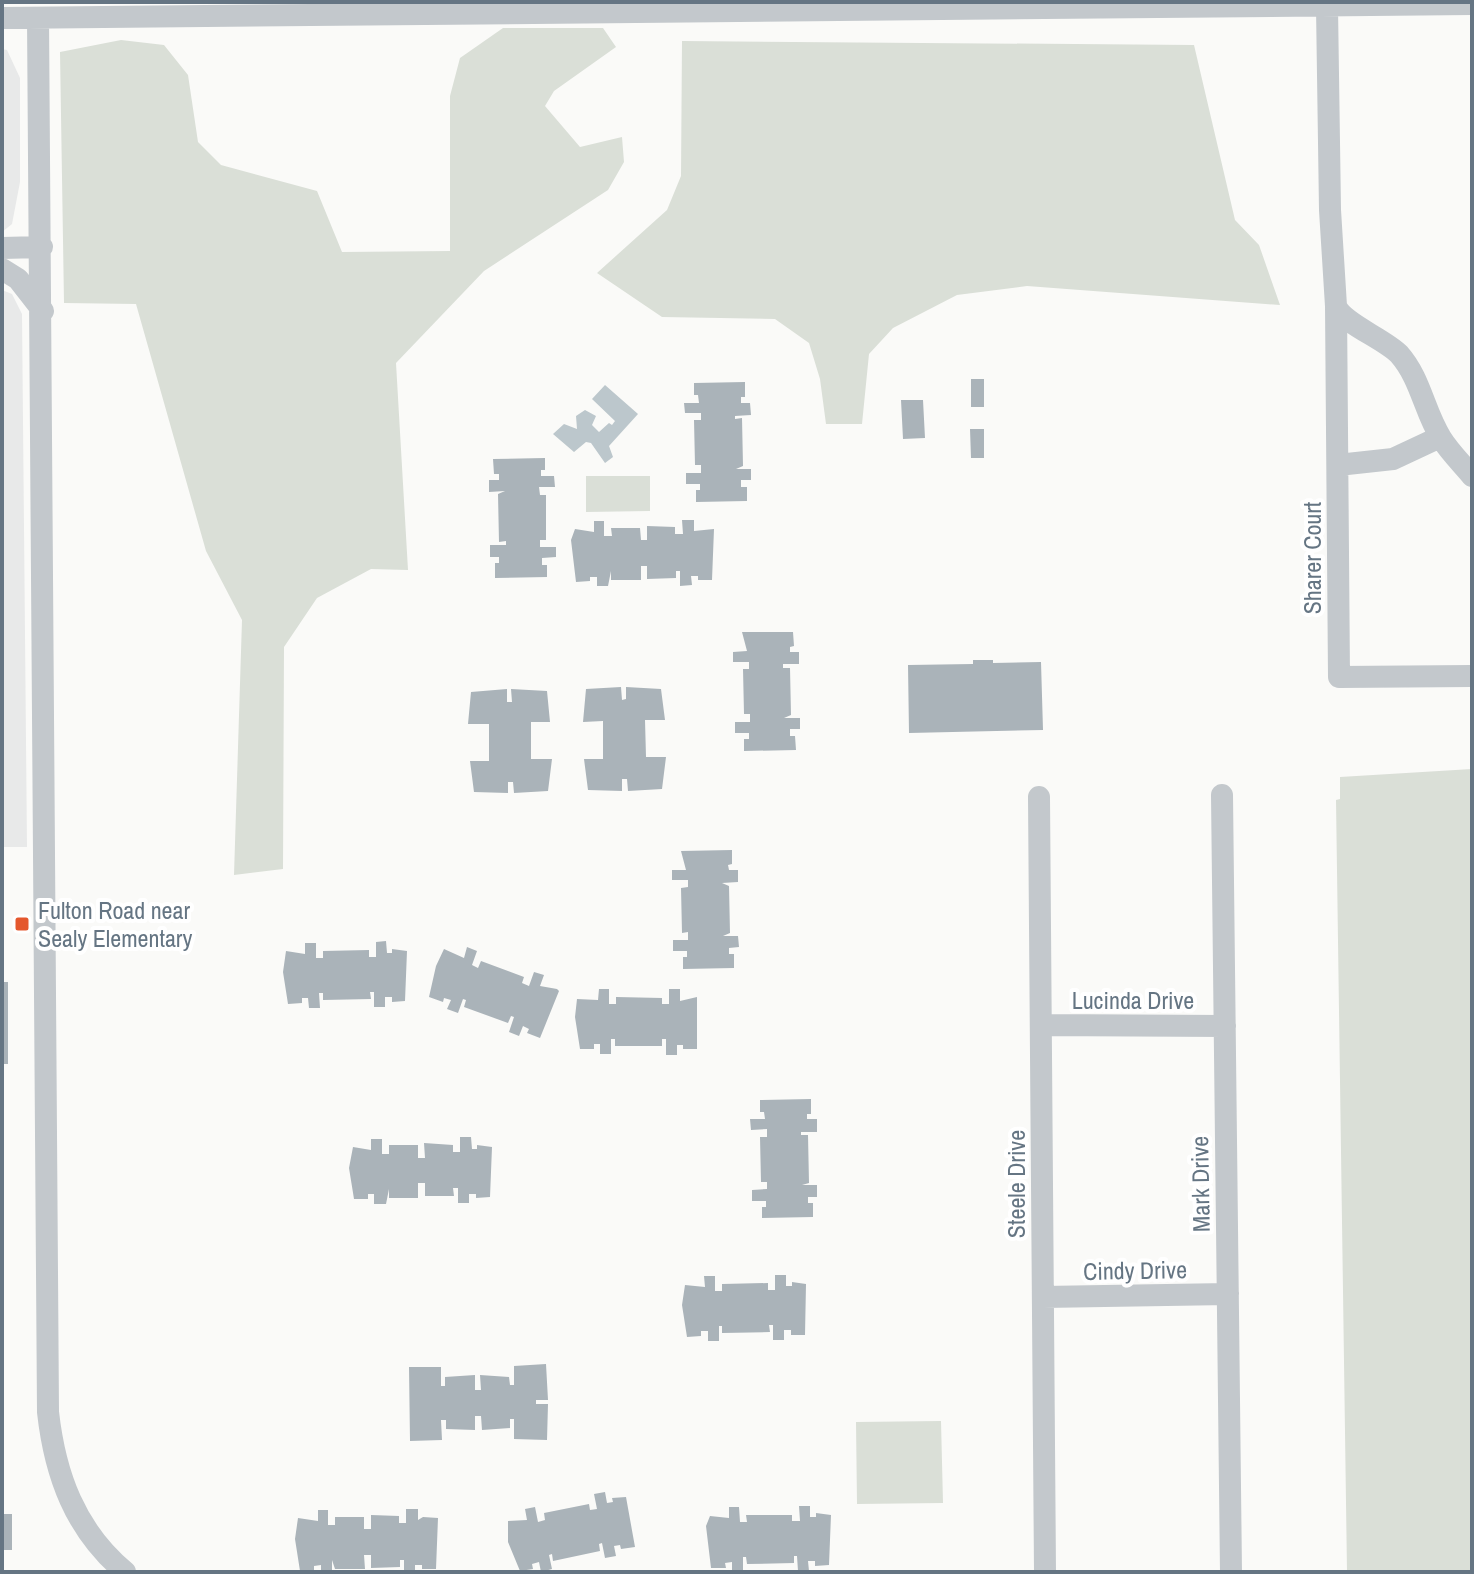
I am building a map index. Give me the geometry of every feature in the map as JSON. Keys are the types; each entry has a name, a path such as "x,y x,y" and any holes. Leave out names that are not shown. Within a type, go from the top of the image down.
{"street":[{"path":"2,18 1472,4"},
{"name":"Sharer Court","path":"1327,7 1330,210 1336,306 1339,677 1472,676"},
{"path":"38,18 43,311 48,1412 57,1466 86,1532 125,1572"},
{"path":"2,248 42,247"},
{"path":"2,269 18,279 43,311"},
{"path":"1336,306 1344,319 1375,335 1406,363 1426,398 1440,437 1472,476"},
{"path":"1338,465 1393,459 1440,437"},
{"name":"Mark Drive","path":"1222,795 1231,1572"},
{"name":"Steele Drive","path":"1039,797 1045,1572"},
{"name":"Lucinda Drive","path":"1041,1025 1225,1026"},
{"name":"Cindy Drive","path":"1043,1297 1228,1294"}],"shaded area":[{"path":"503,28 603,28 616,47 554,91 545,106 580,147 622,137 624,162 608,190 484,271 396,363 408,570 371,569 317,598 284,647 283,869 234,875 242,620 206,551 136,304 64,303 60,52 121,40 164,45 188,75 198,142 221,165 317,191 342,252 450,251 450,96 460,58"},
{"path":"682,41 1194,45 1235,220 1259,245 1280,305 1027,286 957,295 893,328 869,354 862,424 826,424 820,379 809,343 775,319 662,317 597,273 667,210 681,176"},
{"path":"2,49 7,50 20,78 20,182 12,224 2,232"},
{"path":"2,290 12,294 22,314 27,847 2,847"},
{"path":"605,385 638,414 609,446 613,457 605,463 591,443 586,442 574,452 553,434 564,424 577,429 576,416 585,410 596,416 592,425 599,432 609,423 612,425 615,421 592,399"},
{"path":"586,476 650,476 650,511 586,512"},
{"path":"1472,769 1472,1572 1347,1572 1336,800 1340,799 1340,777"},
{"path":"941,1421 943,1503 857,1504 856,1422"}],"building":[{"path":"971,379 984,379 984,407 971,407"},
{"path":"745,382 745,397 741,397 741,403 750,403 751,415 735,416 735,419 742,418 743,466 736,469 751,469 751,480 741,480 741,487 747,487 747,501 696,502 696,490 700,490 700,484 686,484 686,473 701,473 701,465 695,465 694,420 701,420 701,413 685,413 684,403 699,403 698,395 694,395 694,383"},
{"path":"901,400 923,400 925,438 903,439"},
{"path":"970,429 984,429 984,458 971,458"},
{"path":"545,458 545,470 541,470 541,476 554,476 555,487 539,487 540,495 546,495 546,540 540,540 540,547 556,547 556,557 542,558 542,565 547,565 547,577 495,578 495,563 499,563 499,557 490,557 490,545 506,545 506,541 499,542 498,494 505,491 489,492 489,480 499,480 499,474 494,474 493,459"},
{"path":"682,520 694,520 694,531 714,529 712,580 698,580 698,576 691,576 692,585 680,586 680,571 676,571 676,578 647,579 647,566 641,566 641,580 611,580 611,571 608,586 597,586 597,577 576,582 571,540 575,529 594,532 594,521 604,521 604,536 612,536 611,528 640,528 641,540 647,540 647,526 675,527 675,534 683,534"},
{"path":"742,632 793,632 794,646 790,647 790,652 799,652 799,664 783,664 783,668 790,668 791,715 784,718 800,718 800,729 790,729 790,736 795,736 796,750 744,751 744,739 749,739 749,733 735,733 735,722 750,722 750,714 744,714 743,669 749,669 749,662 733,662 733,652 747,651"},
{"path":"973,660 993,660 993,663 1041,662 1043,730 909,733 908,665 973,664"},
{"path":"621,687 622,700 626,699 626,687 661,689 665,720 645,720 646,757 666,757 662,789 628,791 627,779 622,779 622,791 588,790 584,759 603,759 603,721 583,722 586,689"},
{"path":"507,689 507,702 512,702 511,689 547,691 550,722 531,722 531,759 552,759 548,791 514,793 513,782 508,782 508,793 474,792 470,761 489,761 489,724 468,724 471,692"},
{"path":"732,850 732,864 728,865 729,870 738,870 738,882 722,883 729,886 730,933 723,936 738,936 739,947 729,948 729,954 734,954 734,968 683,969 683,957 687,957 687,951 673,951 673,940 688,940 688,932 682,933 681,888 688,887 688,880 672,880 672,870 686,870 681,851"},
{"path":"386,941 387,953 392,953 392,949 407,951 405,1001 392,1002 392,997 385,997 385,1007 374,1007 374,992 370,992 371,999 323,1000 323,993 319,993 320,1008 309,1008 308,998 302,998 302,1003 288,1004 283,972 286,951 305,954 305,943 316,943 316,958 323,958 323,951 369,950 369,957 376,957 376,942"},
{"path":"467,947 477,951 472,965 478,968 481,961 524,977 522,983 529,986 534,972 544,975 540,986 559,991 540,1038 527,1033 529,1029 523,1026 519,1036 509,1032 514,1017 511,1016 508,1023 464,1007 466,1000 463,999 458,1013 447,1009 451,1000 444,998 443,1002 429,997 436,966 444,949 464,958"},
{"path":"2,982 8,982 8,1064 2,1064"},
{"path":"599,989 609,989 609,1004 616,1004 616,997 662,998 662,1004 669,1004 669,989 680,989 680,1001 697,997 697,1049 683,1049 683,1045 677,1045 677,1055 666,1055 666,1039 662,1039 662,1046 615,1046 615,1039 611,1039 611,1054 600,1054 600,1044 594,1044 594,1049 580,1049 575,1017 577,999 598,1000"},
{"path":"811,1099 811,1114 807,1114 807,1119 817,1119 817,1132 801,1132 801,1135 808,1135 809,1183 802,1185 817,1185 817,1197 808,1197 808,1203 813,1203 813,1217 762,1218 762,1207 766,1207 766,1201 752,1201 752,1190 767,1189 767,1182 761,1182 760,1137 767,1137 767,1129 751,1130 750,1119 765,1119 764,1112 760,1112 760,1100"},
{"path":"460,1137 471,1137 472,1149 477,1149 477,1145 492,1147 490,1197 476,1198 476,1194 469,1194 469,1203 458,1203 458,1188 453,1188 454,1196 425,1196 425,1183 418,1183 418,1198 389,1198 389,1189 386,1204 374,1204 374,1194 368,1194 368,1199 354,1199 349,1168 353,1147 371,1150 371,1139 382,1139 382,1154 389,1154 389,1145 418,1145 418,1158 425,1158 424,1143 453,1145 453,1152 460,1152"},
{"path":"775,1275 786,1275 786,1286 792,1286 792,1282 806,1284 805,1335 791,1335 791,1330 784,1330 784,1340 773,1340 773,1325 769,1325 770,1332 722,1333 722,1326 719,1326 719,1341 708,1341 708,1331 701,1331 701,1336 687,1337 682,1305 685,1285 705,1287 704,1276 715,1276 715,1291 722,1291 722,1284 768,1283 768,1290 775,1290"},
{"path":"546,1364 548,1400 536,1400 536,1404 548,1404 547,1440 514,1439 514,1419 510,1419 510,1428 482,1430 481,1416 475,1416 475,1430 446,1429 446,1420 441,1420 442,1440 410,1441 409,1367 441,1367 441,1386 445,1386 445,1377 475,1375 475,1390 481,1390 480,1375 509,1377 510,1385 514,1385 514,1366"},
{"path":"605,1492 607,1503 613,1502 612,1498 626,1497 635,1547 621,1549 620,1545 614,1546 616,1556 605,1558 602,1543 599,1544 600,1551 553,1561 552,1554 549,1555 552,1569 541,1572 539,1562 532,1564 533,1569 520,1571 508,1542 508,1521 527,1520 525,1509 535,1507 538,1522 545,1520 544,1513 589,1504 590,1510 597,1509 594,1494"},
{"path":"799,1506 810,1506 810,1517 816,1517 816,1513 831,1515 829,1565 815,1566 815,1561 808,1561 809,1571 798,1571 797,1556 794,1556 794,1563 747,1564 746,1557 743,1557 743,1572 732,1572 732,1562 725,1563 726,1568 711,1568 706,1526 710,1516 729,1518 729,1507 739,1507 740,1522 747,1522 746,1515 792,1515 792,1521 800,1521"},
{"path":"406,1509 418,1509 418,1520 423,1517 438,1518 436,1569 422,1569 422,1565 415,1565 415,1572 404,1572 404,1560 400,1560 400,1567 371,1568 371,1555 364,1555 365,1569 335,1569 332,1560 332,1572 321,1572 321,1565 314,1566 314,1570 300,1571 295,1539 298,1518 318,1521 318,1510 328,1510 328,1525 335,1525 335,1517 364,1517 364,1529 371,1529 371,1515 399,1516 399,1523 406,1523"},
{"path":"2,1514 12,1514 12,1550 2,1550"}],"place":[{"name":"Fulton Road near Sealy Elementary","path":"22,924"}]}
